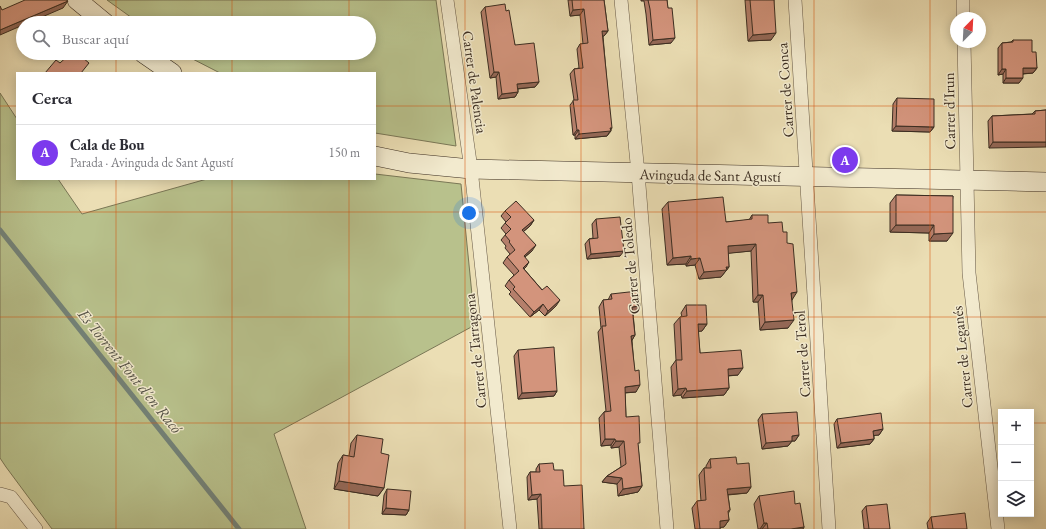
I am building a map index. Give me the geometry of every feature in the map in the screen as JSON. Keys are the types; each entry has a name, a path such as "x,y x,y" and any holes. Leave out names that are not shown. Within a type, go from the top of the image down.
{"street":[{"path":"77,0 96,16"},
{"name":"Carrer de Palencia","path":"447,0 471,169"},
{"name":"Carrer de Toledo","path":"621,0 638,173 667,529"},
{"name":"Carrer de Conca","path":"795,0 806,178"},
{"path":"963,0 963,12"},
{"name":"Carrer d'Irun","path":"964,48 966,180"},
{"path":"153,60 171,72"},
{"name":"Avinguda de Sant Agustí","path":"376,156 409,163 471,169 806,178 1046,182"},
{"name":"Carrer de Tarragona","path":"471,169 510,529"},
{"name":"Carrer de Terol","path":"806,178 829,529"},
{"name":"Carrer de Leganés","path":"966,180 970,281 998,529"},
{"path":"0,494 11,497 36,529"}],"green space":[{"path":"107,0 436,0 456,146 376,133 376,72 218,72 195,60 376,60 376,16 129,16"},
{"path":"0,93 16,117 16,180 59,180 82,214 203,180 376,180 376,174 461,184 475,325 274,434 306,529 52,529 0,458"}],"building":[{"path":"25,0 68,1 33,16 16,16 16,23 0,30 0,6 2,10"},
{"path":"572,0 604,0 608,31 602,31 612,128 610,128 611,131 579,134 579,130 577,130 573,100 578,100 574,69 583,68 580,44 588,43 584,9 573,10"},
{"path":"648,0 667,0 668,8 672,8 675,38 653,40"},
{"path":"750,0 774,0 776,33 753,35"},
{"path":"505,4 506,11 509,10 515,45 534,43 539,82 517,84 518,92 502,94 499,72 494,72 485,7"},
{"path":"1013,40 1032,40 1032,52 1036,52 1037,68 1023,68 1023,78 1006,78 1006,69 1002,69 1002,43 1013,42"},
{"path":"56,60 60,63 63,60 85,60 89,63 82,72 46,72"},
{"path":"897,98 934,99 934,127 896,126"},
{"path":"1046,110 1046,142 993,142 992,116 1035,114 1035,111"},
{"path":"896,195 953,196 953,233 934,234 934,225 896,225"},
{"path":"723,197 726,222 752,219 752,215 768,215 768,223 782,222 783,232 787,232 787,243 793,244 797,292 791,293 794,320 765,322 763,295 758,295 756,244 728,246 729,267 726,267 727,270 704,272 700,258 691,259 691,256 673,258 668,202"},
{"path":"516,201 534,220 522,230 536,245 524,256 529,262 523,268 542,290 547,286 560,300 548,311 543,304 534,312 513,289 515,287 509,280 519,271 507,257 515,250 505,235 511,229 505,223 511,217 505,211"},
{"path":"620,217 624,251 591,254 589,239 598,238 596,219"},
{"path":"638,291 640,306 632,307 635,335 631,336 635,371 639,370 640,385 625,387 626,417 639,416 640,443 638,443 642,486 623,489 622,478 607,476 626,464 624,441 605,439 604,412 611,411 602,326 606,326 603,300 612,299 611,294"},
{"path":"686,305 706,305 707,324 698,324 700,353 741,350 743,368 728,369 729,388 687,391 686,388 678,389 676,360 682,360 680,317 687,316"},
{"path":"554,347 557,391 522,393 518,350"},
{"path":"797,412 799,435 792,436 792,441 766,443 762,414"},
{"path":"881,413 883,429 873,431 874,439 841,443 837,419"},
{"path":"357,435 383,439 381,453 389,455 384,488 339,481 343,455 354,457"},
{"path":"736,457 737,464 749,463 751,487 727,489 730,510 728,511 729,520 720,521 720,529 700,529 697,501 706,500 704,468 711,468 710,459"},
{"path":"553,463 554,470 563,470 564,486 582,485 584,529 542,529 541,494 532,495 530,472 540,472 539,464"},
{"path":"387,489 411,491 409,510 386,508"},
{"path":"794,491 795,504 800,503 804,527 791,529 768,529 767,523 764,523 759,496"},
{"path":"887,504 890,529 869,529 866,506"},
{"path":"965,513 967,529 933,529 931,517"}],"waterway":[{"name":"Es Torrent Font d'en Racó","path":"0,230 239,529"}],"place":[{"name":"Cala de Bou","path":"845,160"}]}
